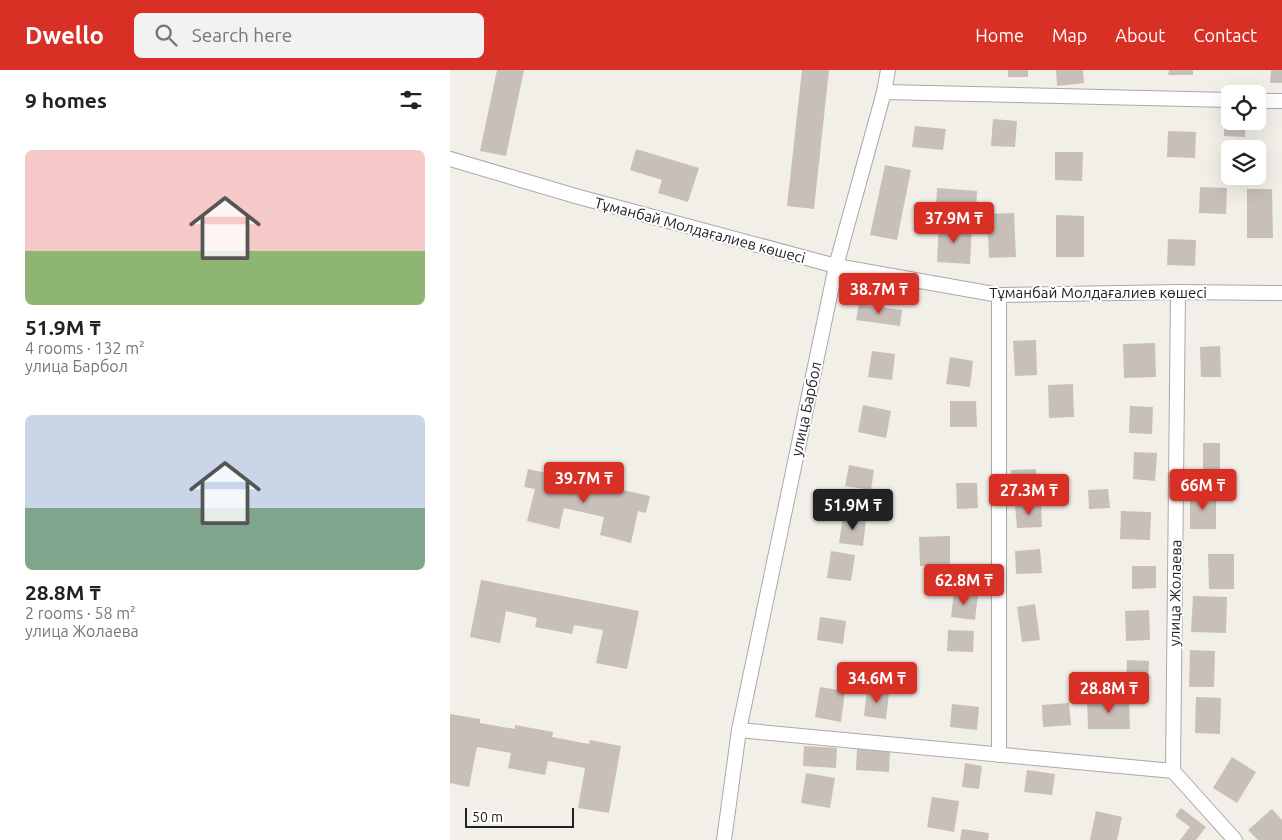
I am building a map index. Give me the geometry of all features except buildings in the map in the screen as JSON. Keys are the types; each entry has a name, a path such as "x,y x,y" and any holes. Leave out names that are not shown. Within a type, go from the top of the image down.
{"street":[{"name":"улица Барбол","path":"724,840 739,730 836,266 884,92 888,70"},
{"path":"884,92 1221,100"},
{"path":"1266,100 1282,101"},
{"name":"Тұманбай Молдағалиев көшесі","path":"450,159 579,197 836,266 999,295 1178,292 1282,294"},
{"name":"улица Жолаева","path":"1173,771 1178,292"},
{"path":"999,295 999,756"},
{"path":"739,730 1173,771 1235,840"}]}
